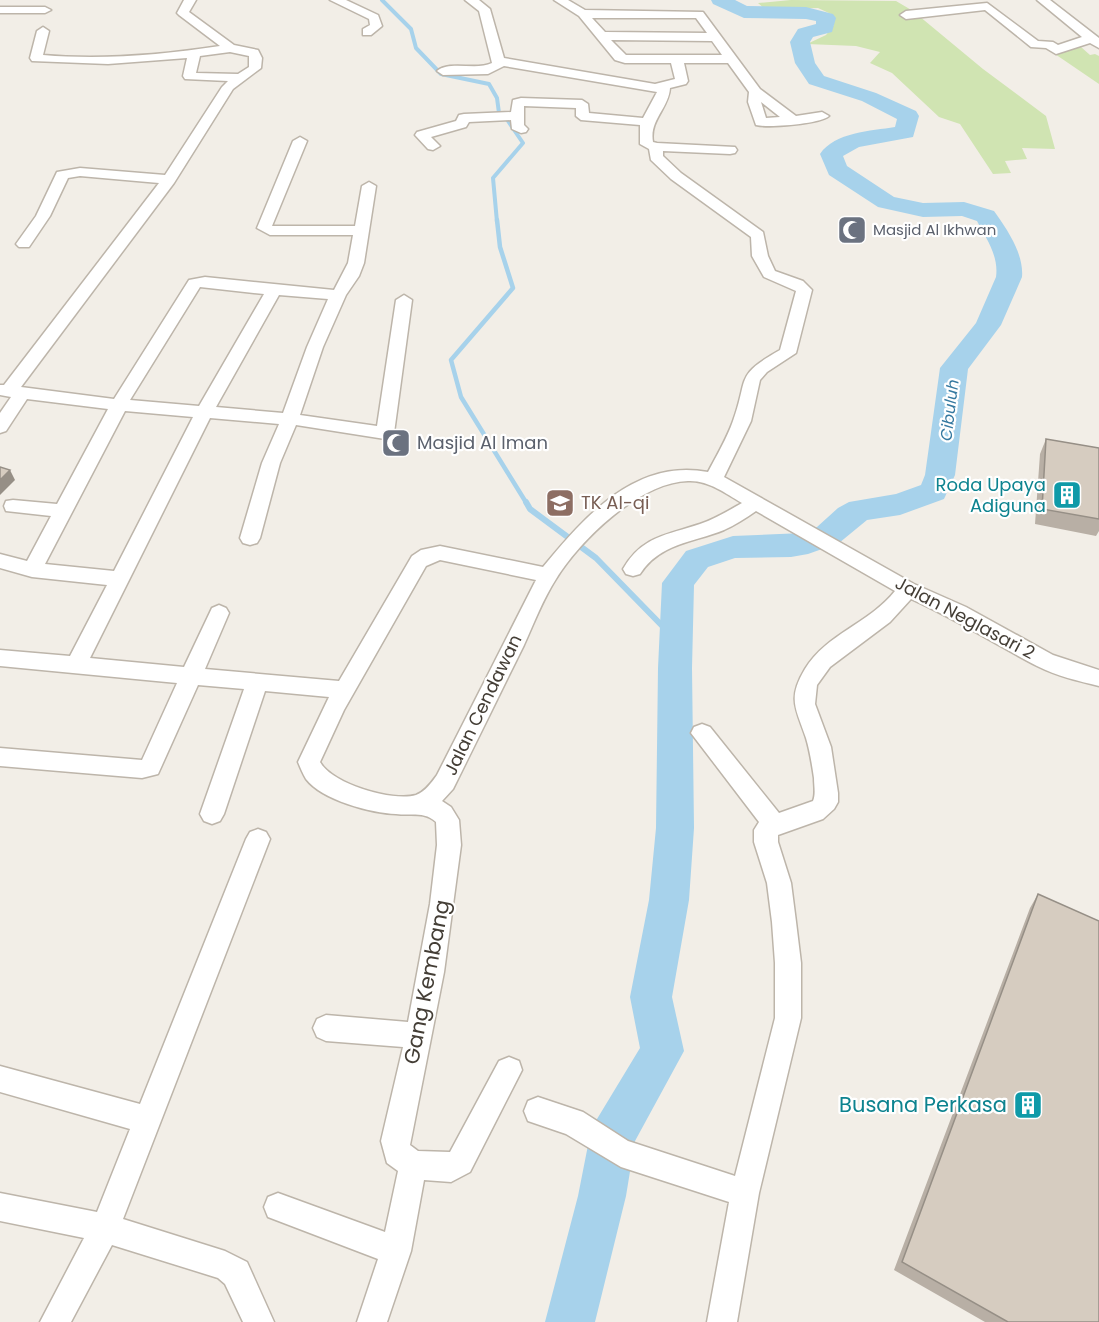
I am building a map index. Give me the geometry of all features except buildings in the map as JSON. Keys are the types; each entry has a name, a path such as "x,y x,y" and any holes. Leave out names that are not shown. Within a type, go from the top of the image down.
{"street":[{"path":"4,10 16,0"},
{"path":"190,0 183,13 230,48"},
{"path":"336,0 374,17 376,26 367,32"},
{"path":"471,0 484,9 500,61"},
{"path":"560,0 583,14 619,57 677,60 732,59"},
{"path":"695,0 699,14 755,93 793,120"},
{"path":"1043,0 1095,41"},
{"path":"906,15 987,6 1035,44 1049,45 1056,50 1095,41"},
{"path":"4,10 45,10"},
{"path":"583,14 699,14"},
{"path":"1076,28 1099,27"},
{"path":"0,427 10,391 169,180 226,91 239,78 255,68 255,55 249,51 230,48 117,59 78,61 36,58 42,31"},
{"path":"603,36 714,37"},
{"path":"194,55 189,76 239,78"},
{"path":"658,87 682,81 677,60"},
{"path":"443,71 488,70 494,68 500,61"},
{"path":"500,61 664,89 662,97 647,122 646,141 651,146 730,150"},
{"path":"755,93 754,102 761,122 822,116"},
{"path":"433,146 422,135 461,124 464,118 519,123 519,102 582,104 583,116 586,117 647,122"},
{"path":"300,141 264,228 270,231 361,230"},
{"path":"656,147 656,157 676,176 758,236 760,256 769,274 797,284 804,290 788,353 761,368 752,379 742,421 714,479"},
{"path":"24,244 43,216 62,175 80,172 169,180"},
{"path":"250,538 271,463 290,419 315,347 338,295 354,270 369,186"},
{"path":"32,570 120,405 195,283 338,295"},
{"path":"76,665 204,413 274,290"},
{"path":"10,391 120,405 290,419 385,433 404,300"},
{"name":"Jalan Cendawan","path":"422,804 445,782 548,575 562,556 599,516 620,498 645,485 687,474 714,479 758,502 804,531"},
{"path":"633,569 649,549 663,541 720,524 758,502"},
{"path":"14,506 64,511"},
{"name":"Jalan Neglasari 2","path":"804,531 907,589 959,612 1046,661 1099,678"},
{"path":"422,804 404,806 370,800 327,784 313,772 309,762 344,690 419,561 428,555 440,553 455,555 548,575"},
{"path":"0,561 32,570 119,579"},
{"path":"722,1322 745,1193 788,1018 788,963 784,922 779,883 766,842 766,830 773,823 818,811 826,802 820,751 804,702 806,687 812,674 833,652 884,617 894,608 907,589"},
{"path":"0,757 142,769 150,767 219,613"},
{"path":"0,658 344,690"},
{"path":"212,814 257,683"},
{"path":"702,733 773,823"},
{"name":"Gang Kembang","path":"413,1165 397,1153 395,1141 441,921 449,828 447,817 436,808 422,804"},
{"path":"55,1322 105,1228 184,1022 258,839"},
{"path":"326,1028 417,1035"},
{"path":"372,1322 396,1251 413,1165 451,1168 460,1162 509,1070"},
{"path":"0,1078 148,1120"},
{"path":"538,1111 573,1122 621,1153 745,1193"},
{"path":"0,1207 105,1228 225,1266 236,1273 259,1322"},
{"path":"278,1207 396,1251"}],"green space":[{"path":"791,0 896,1 913,11 983,69 1046,116 1055,149 1022,148 1027,159 1005,161 1011,173 993,174 960,124 939,117 892,73 870,63 880,52 856,46 807,44 826,35 834,25 831,14 818,8 765,9 758,3"},
{"path":"1081,47 1090,55 1099,56 1099,84 1052,52"}],"waterway":[{"path":"382,0 411,29 416,48 441,74 489,84 497,98 499,113"},
{"name":"Cibuluh","path":"570,1322 602,1196 613,1135 662,1051 651,997 669,900 675,828 675,668 678,583 697,559 733,547 791,546 808,543 828,535 849,516 860,510 900,504 933,492 940,475 954,368 988,325 1009,277 1010,269 1005,250 986,216 964,209 923,210 886,202 837,170 831,154 852,141 905,132 908,116 869,97 816,80 805,63 800,42 805,33 825,28 826,18 806,13 744,12 720,0"},
{"path":"497,222 493,178 523,143 506,118"},
{"path":"497,220 500,247 513,288 451,360 461,397 527,504"},
{"path":"526,502 530,509 596,558 675,639"}],"place":[{"name":"Masjid Al Ikhwan","path":"852,230"},
{"name":"Masjid Al Iman","path":"396,443"},
{"name":"Roda Upaya Adiguna","path":"1067,495"},
{"name":"TK Al-qi","path":"560,503"},
{"name":"Busana Perkasa","path":"1028,1105"}]}
